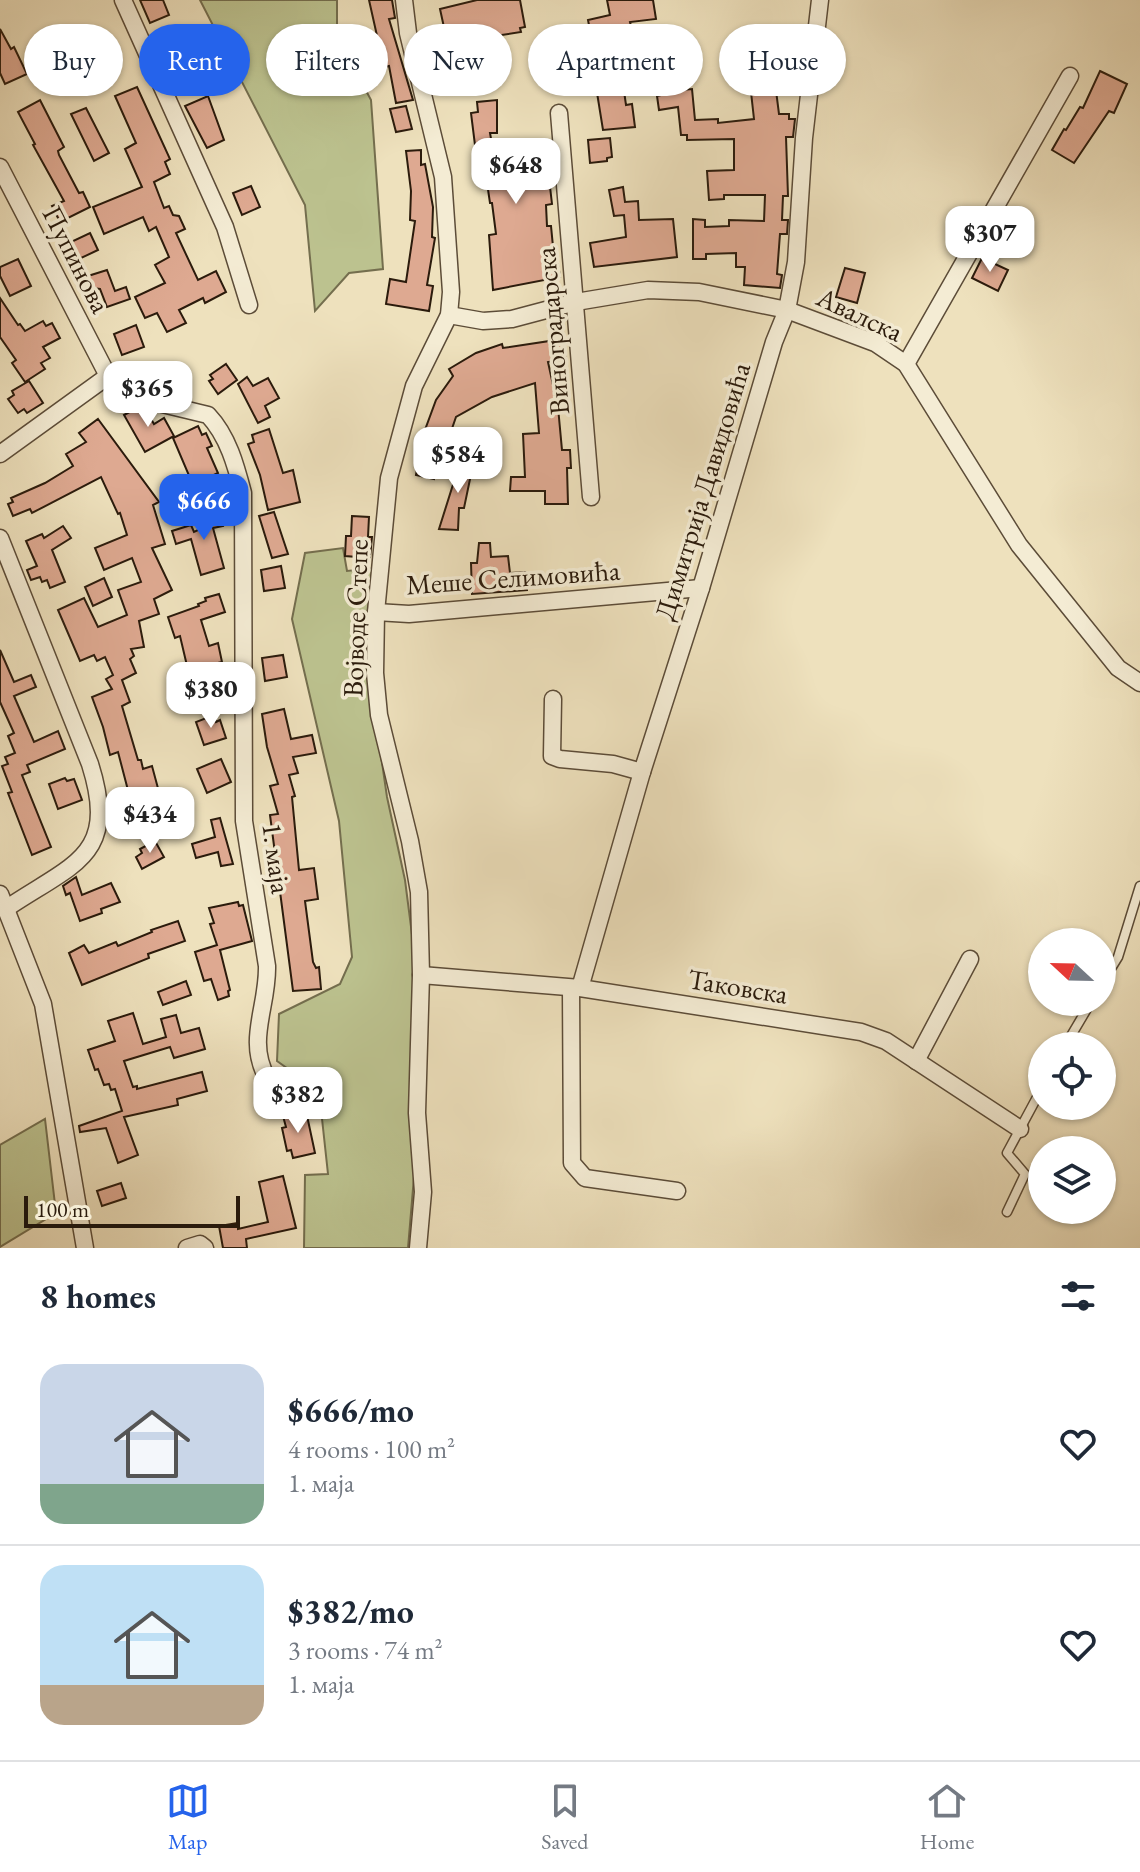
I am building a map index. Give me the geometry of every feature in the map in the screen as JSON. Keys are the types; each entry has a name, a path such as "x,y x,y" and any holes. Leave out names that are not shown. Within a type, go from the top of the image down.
{"street":[{"path":"123,0 225,227 249,305"},
{"name":"Војводе Степе","path":"404,0 408,33 443,177 451,292 449,315 414,386 389,478 376,612 375,673 379,715 410,841 419,892 421,975 417,1113 423,1192 418,1248"},
{"name":"Димитрија Давидовића","path":"677,1191 585,1178 572,1163 576,988 774,342 787,310 796,262 804,138 820,0"},
{"path":"906,364 1070,76"},
{"name":"Виноградарска","path":"559,113 591,497"},
{"name":"Пупинова","path":"0,167 108,376"},
{"name":"Авалска","path":"449,315 483,321 512,319 576,302 648,290 699,292 787,310 875,343 906,364 1019,545 1118,668 1140,683"},
{"path":"0,454 108,376"},
{"name":"1. маја","path":"108,376 121,394 208,415 218,425 236,464 243,493 244,821 267,966 257,1051 267,1078"},
{"path":"0,538 90,764 101,813 99,827 89,850 4,901 45,1014 85,1248"},
{"name":"Меше Селимовића","path":"376,612 409,614 701,588"},
{"path":"553,699 552,756 613,764 642,772"},
{"path":"916,1061 970,959"},
{"name":"Таковска","path":"421,975 576,988 861,1032 886,1041 1020,1129"}],"lane":[{"path":"1116,960 1140,886"},
{"path":"1007,1212 1025,1174 1007,1153 1028,1114"}],"green space":[{"path":"200,0 337,0 337,24 266,24 266,96 369,96 371,100 383,269 349,273 315,311 305,205 249,96 250,24 212,24"},
{"path":"343,548 347,571 376,568 370,680 414,950 414,1177 408,1248 304,1248 305,1175 328,1174 319,1091 277,1061 279,1014 340,984 352,957 339,821 292,619 305,553"},
{"path":"45,1119 56,1213 0,1247 0,1145"}],"building":[{"path":"140,0 163,0 169,15 150,23"},
{"path":"369,0 392,0 395,18 389,19 404,70 404,96 412,96 413,100 396,103 388,66 388,24 374,24"},
{"path":"477,0 520,0 525,27 520,28 521,32 512,33 512,24 443,24 440,9"},
{"path":"607,0 653,0 656,19 630,24 589,24 588,20 610,15"},
{"path":"0,29 11,49 14,47 24,68 24,75 5,84 0,73"},
{"path":"1100,71 1127,84 1114,113 1109,111 1074,163 1052,150 1080,107 1083,108"},
{"path":"137,87 170,159 165,162 170,174 154,182 164,208 169,206 173,215 179,216 185,229 176,233 198,280 216,271 226,292 205,303 203,298 179,310 186,323 167,332 157,313 145,318 135,297 165,283 155,265 169,257 156,227 149,231 143,217 104,234 93,207 142,187 125,149 136,143 115,96 123,96 123,93"},
{"path":"208,96 224,140 207,148 185,106"},
{"path":"598,96 625,96 626,105 632,104 635,127 603,130"},
{"path":"657,96 693,96 695,120 718,119 718,123 754,119 751,96 777,96 779,114 789,114 789,119 795,119 793,137 786,137 788,196 783,196 782,220 788,220 787,234 780,234 777,274 782,275 780,288 744,285 745,267 736,267 736,253 706,254 706,259 693,259 693,219 705,220 705,227 729,226 729,220 764,221 765,195 724,195 724,199 709,200 707,171 734,170 734,139 687,140 687,135 681,135 678,107 659,110"},
{"path":"40,100 64,147 58,151 59,155 90,207 60,222 52,206 64,201 18,112"},
{"path":"497,100 497,133 490,133 494,156 520,153 520,147 545,144 552,204 546,205 547,226 551,226 554,257 557,257 560,277 493,290 489,235 496,234 486,176 479,177 471,113 478,112 477,102"},
{"path":"406,106 412,129 396,132 390,109"},
{"path":"86,108 109,153 94,161 71,114"},
{"path":"610,138 612,157 607,161 590,163 588,140"},
{"path":"421,150 421,165 425,164 433,207 432,237 435,238 427,285 433,286 429,311 386,304 390,279 406,282 415,221 410,220 411,191 406,151"},
{"path":"251,186 260,207 242,215 233,193"},
{"path":"623,187 625,202 638,201 639,220 673,219 677,257 594,267 590,243 626,237 624,215 614,216 609,190"},
{"path":"90,233 98,250 79,259 71,242"},
{"path":"982,258 1008,270 998,291 972,278"},
{"path":"18,259 31,286 10,296 0,276 0,267"},
{"path":"845,268 865,273 857,303 836,297"},
{"path":"107,270 115,291 126,287 130,299 107,307 100,289 92,288 88,276"},
{"path":"0,298 25,331 43,321 46,326 52,323 60,338 43,347 50,358 41,363 45,369 25,382 12,363 16,360 0,337"},
{"path":"136,325 144,347 122,355 114,334"},
{"path":"563,339 566,359 548,362 553,385 561,384 563,407 558,407 562,450 570,450 568,504 545,504 545,491 510,491 511,477 525,477 523,434 539,433 535,383 492,397 456,417 446,446 441,444 434,479 416,475 422,438 436,400 453,376 449,369 476,353 502,344 503,348"},
{"path":"226,364 237,380 218,394 209,381 213,379 210,375"},
{"path":"247,377 253,386 268,378 279,398 265,406 270,417 258,423 238,384"},
{"path":"29,381 43,403 27,413 24,409 18,413 8,399 14,395 12,391"},
{"path":"135,409 147,412 154,424 164,418 174,436 145,452 124,415"},
{"path":"98,419 159,502 153,505 165,544 152,548 172,590 154,599 159,614 139,621 144,647 131,649 134,656 130,659 136,673 122,680 130,702 122,706 138,760 141,760 143,769 152,766 159,792 156,793 157,818 130,819 130,815 125,815 124,799 130,798 118,752 110,755 92,697 112,689 106,679 113,675 105,657 97,661 94,655 80,661 58,610 84,598 98,627 127,615 118,590 141,582 132,558 104,570 95,548 127,535 120,513 101,477 32,513 30,509 13,516 8,504 13,502 11,498 73,466 66,454 86,442 79,433"},
{"path":"198,426 202,435 206,433 212,446 207,448 218,473 193,485 173,438"},
{"path":"269,429 283,473 293,470 300,502 268,510 260,475 248,444 254,442 252,435"},
{"path":"462,456 474,460 464,508 459,508 458,530 439,529"},
{"path":"218,506 223,526 213,528 224,568 201,575 191,539 176,544 172,531 191,525 194,532 211,524 204,509"},
{"path":"274,512 288,554 272,558 259,516"},
{"path":"352,516 369,517 368,537 372,537 370,558 345,556 346,536 351,536"},
{"path":"63,526 71,538 52,550 65,582 50,588 47,580 42,582 40,577 31,580 27,570 37,566 26,541 42,534 44,538"},
{"path":"479,543 490,543 491,557 508,556 510,573 526,572 527,590 472,594 471,563 477,563"},
{"path":"281,566 285,588 264,591 261,570"},
{"path":"104,578 112,597 93,606 85,587"},
{"path":"219,594 225,612 201,620 209,646 218,643 222,662 188,670 180,636 175,638 168,617 199,606 206,601 205,598"},
{"path":"0,650 14,682 31,675 36,687 14,696 34,742 58,731 65,749 27,765 30,772 22,775 51,847 32,855 8,793 12,792 2,766 8,764 5,757 15,753 8,736 14,733 0,702"},
{"path":"283,655 287,677 265,681 262,658"},
{"path":"284,709 291,739 312,735 316,753 293,757 298,773 289,775 295,796 292,797 299,870 314,868 318,899 305,901 313,962 316,968 319,967 321,989 293,991 270,815 278,814 270,786 278,784 267,747 262,714"},
{"path":"214,715 216,722 220,720 226,738 204,745 196,722"},
{"path":"221,759 231,782 207,793 197,769"},
{"path":"65,778 67,781 74,779 82,800 58,809 49,784"},
{"path":"220,818 233,864 221,866 218,852 196,858 192,844 215,837 211,820"},
{"path":"155,841 164,857 142,869 136,857 142,853 140,849"},
{"path":"76,877 82,895 111,883 120,902 80,921 70,893 66,895 63,886"},
{"path":"238,902 239,906 243,905 252,941 220,950 230,990 229,996 218,1000 211,979 204,981 195,952 217,945 210,924 214,923 209,908"},
{"path":"178,921 185,941 148,954 149,958 82,985 69,953 84,945 89,953 116,942 118,946"},
{"path":"186,981 191,995 163,1005 158,992"},
{"path":"133,1013 143,1044 166,1037 161,1019 176,1015 181,1033 199,1028 205,1049 174,1058 170,1047 124,1061 133,1087 137,1086 137,1089 202,1072 207,1091 177,1099 178,1105 124,1117 138,1155 118,1163 106,1128 80,1132 79,1126 122,1111 115,1089 111,1090 109,1084 104,1085 88,1050 115,1041 108,1021"},
{"path":"306,1111 315,1153 293,1158 291,1150 287,1151 283,1116"},
{"path":"283,1176 296,1228 246,1239 247,1248 223,1248 219,1226 238,1223 238,1229 268,1222 259,1182"},
{"path":"121,1183 126,1198 102,1206 97,1191"}]}
